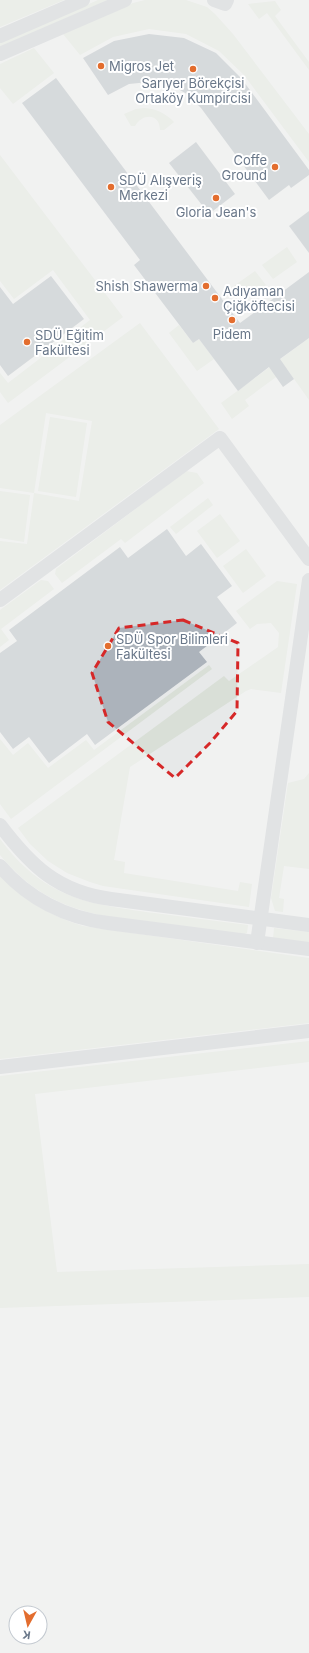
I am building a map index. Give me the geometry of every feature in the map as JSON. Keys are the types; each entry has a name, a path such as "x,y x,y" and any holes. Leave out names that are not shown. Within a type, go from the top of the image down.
{"street":[{"path":"0,36 83,0"},
{"path":"0,54 125,0"},
{"path":"0,600 220,438 309,559"},
{"path":"258,943 309,580"},
{"path":"0,825 22,853 38,868 56,881 82,893 104,898 309,925"},
{"path":"0,866 16,882 36,898 75,916 108,924 309,950"},
{"path":"0,1066 309,1031"}],"highlighted area":[{"path":"183,620 238,643 237,711 210,743 175,778 108,722 92,673 119,628"}],"shaded area":[{"path":"0,0 309,0 309,1653 0,1653"},
{"path":"0,0 64,0 0,27"},
{"path":"98,0 108,0 0,47 0,43"},
{"path":"145,0 186,0 207,7 215,14 233,34 309,134 309,162 244,75 219,51 186,34 149,29 113,37 80,55 63,34 133,3"},
{"path":"275,1 281,10 275,16 309,62 309,70 267,13 259,19 248,4"},
{"path":"34,48 54,73 13,104 0,88 0,64"},
{"path":"136,109 153,109 160,112 174,122 164,130 160,130 157,120 146,117 135,126 131,126 124,114"},
{"path":"0,155 123,317 8,403 0,392 0,373 8,383 90,320 53,270 14,299 0,281"},
{"path":"287,247 297,262 273,279 262,265"},
{"path":"255,271 266,285 242,302 231,288"},
{"path":"140,323 219,429 0,590 0,541 27,544 34,493 0,488 0,425","holes":["46,413 92,421 79,501 34,493"]},
{"path":"179,325 193,343 199,339 214,359 197,371 169,333"},
{"path":"309,338 309,400 287,369 245,400 249,406 232,419 221,403"},
{"path":"50,417 87,423 76,497 38,491"},
{"path":"186,471 197,473 204,483 125,543 121,539 62,583 55,574 56,569"},
{"path":"0,491 30,495 24,542 0,538"},
{"path":"208,498 213,505 176,534 170,527"},
{"path":"220,514 240,541 217,558 197,531"},
{"path":"246,549 266,576 243,593 223,566"},
{"path":"41,580 48,581 54,589 1,629 9,640 0,647 0,610"},
{"path":"277,581 297,584 281,693 251,689 246,691 130,767 114,860 125,862 124,873 238,891 240,882 252,884 249,907 103,886 67,873 48,861 30,844 18,828 224,676 229,681 278,647 279,633 271,623 257,624 250,629 236,611"},
{"path":"209,665 212,669 11,819 0,804 0,739 13,755 28,743 48,768 86,740 94,750"},
{"path":"309,773 309,869 284,866 279,898 284,899 283,912 275,911 271,898 288,783 304,779"},
{"path":"0,839 16,858 33,874 50,886 68,894 87,901 130,910 248,925 247,933 242,935 131,921 109,917 70,906 51,898 34,887 17,873 0,855"},
{"path":"0,875 18,892 38,906 59,917 83,926 309,958 309,1023 0,1059"},
{"path":"274,928 309,932 309,944 273,939"},
{"path":"309,1041 309,1062 35,1094 57,1272 309,1264 309,1297 0,1308 0,1076"}],"building":[{"name":"SDÜ Alışveriş Merkezi","path":"149,34 184,38 216,53 241,78 309,170 309,175 291,188 289,185 269,200 201,108 187,94 169,84 149,82 129,84 108,95 83,58 114,41"},
{"name":"SDÜ Alışveriş Merkezi","path":"56,78 240,323 309,272 309,338 280,359 294,379 283,387 269,367 238,391 199,339 193,343 134,265 140,260 22,103"},
{"name":"SDÜ Alışveriş Merkezi","path":"196,142 235,194 209,214 169,163"},
{"path":"309,211 309,253 289,226"},
{"name":"SDÜ Eğitim Fakültesi","path":"51,276 84,319 8,376 0,365 0,287 13,304"},
{"name":"SDÜ Spor Bilimleri Fakültesi","path":"167,529 186,556 201,544 232,586 217,597 237,623 199,652 207,662 95,745 87,734 49,763 29,737 13,749 0,732 0,653 17,641 9,630 120,547 128,558"}],"place":[{"name":"Migros Jet","path":"101,66"},
{"name":"Sarıyer Börekçisi Ortaköy Kumpircisi","path":"193,69"},
{"name":"Coffe Ground","path":"275,167"},
{"name":"SDÜ Alışveriş Merkezi","path":"111,187"},
{"name":"Gloria Jean's","path":"216,198"},
{"name":"Shish Shawerma","path":"206,286"},
{"name":"Adıyaman Çiğköftecisi","path":"215,298"},
{"name":"Pidem","path":"232,320"},
{"name":"SDÜ Eğitim Fakültesi","path":"27,342"},
{"name":"SDÜ Spor Bilimleri Fakültesi","path":"108,646"}]}
